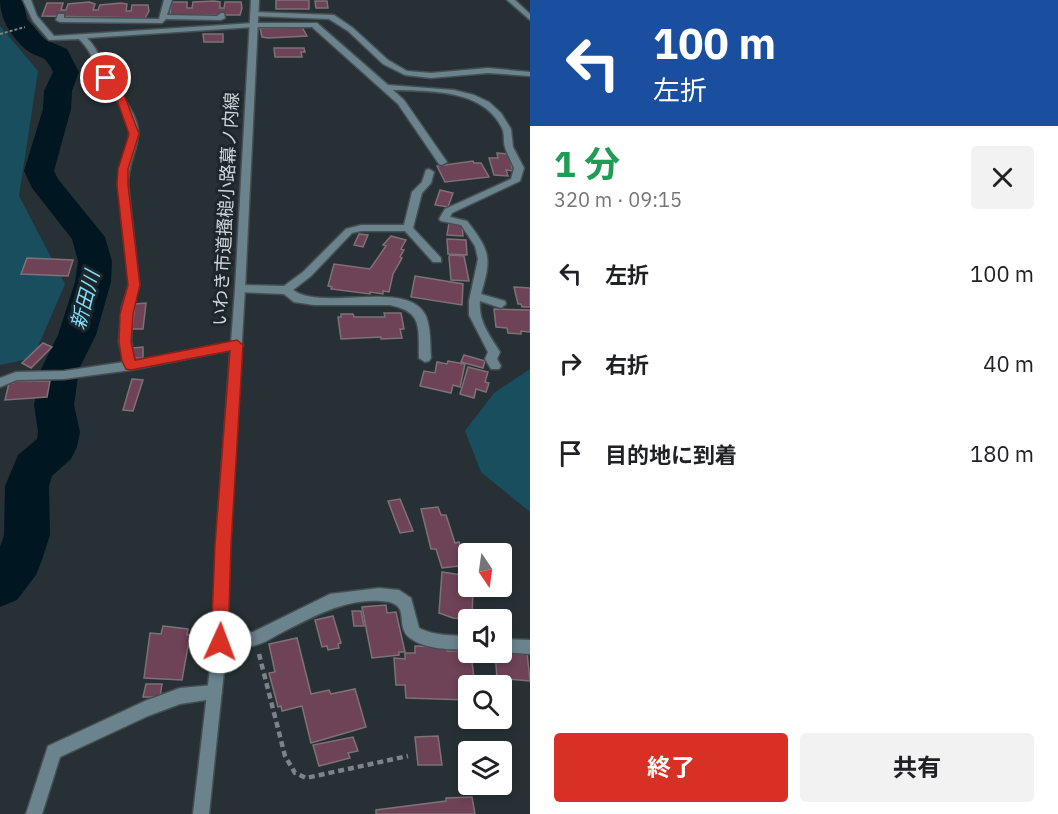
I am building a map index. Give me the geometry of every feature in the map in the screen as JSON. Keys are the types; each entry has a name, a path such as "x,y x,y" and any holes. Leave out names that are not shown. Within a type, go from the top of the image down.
{"street":[{"path":"27,0 33,18 52,38 254,20 331,17 342,21 394,68 405,73 426,75 495,70 530,74"},
{"path":"62,16 60,20 162,21 168,0"},
{"name":"いわき市道搔槌小路幕ノ内線","path":"201,814 220,642 223,545 237,345 255,0"},
{"path":"511,0 530,18"},
{"path":"520,10 530,9"},
{"path":"163,17 221,18 221,15"},
{"path":"254,20 314,25 386,87 416,121 442,162"},
{"path":"81,36 94,50 106,78 120,97 134,134 123,169 134,285 127,307 125,342 131,366"},
{"path":"386,87 437,90 466,95 492,109 508,130 508,145 519,168 515,181 448,211 444,219 464,223 478,242 484,257 484,269 476,296 474,313 494,352 491,359 495,366"},
{"path":"408,228 417,192 426,183 429,171"},
{"path":"286,290 307,274 349,231 360,228 408,228 437,260"},
{"path":"240,289 286,290 298,299 390,301 411,307 420,316 423,326 425,358"},
{"path":"476,296 501,304"},
{"path":"0,383 16,376 64,375 131,366 237,345"},
{"path":"220,642 255,639 330,601 379,594 399,597 406,603 413,632 421,638 458,643"},
{"path":"512,646 530,647"},
{"path":"34,814 54,752 145,709 180,696 214,693"}],"path":[{"path":"0,34 27,27"},
{"path":"255,639 285,756 295,773 306,778 408,756"}],"shaded area":[{"path":"0,26 38,71 19,196 65,284 33,358 0,365"},
{"path":"530,369 530,512 481,472 465,431 494,393"}],"building":[{"path":"276,0 309,0 309,9 276,9"},
{"path":"315,1 327,1 328,8 316,8"},
{"path":"89,2 95,4 93,10 98,10 100,5 121,3 127,4 126,11 131,11 132,5 148,5 149,11 145,18 42,16 47,3 63,3 61,10 66,10 68,4"},
{"path":"171,2 187,2 187,8 192,8 193,2 220,2 220,8 224,8 225,2 241,2 240,15 170,15"},
{"path":"302,27 307,36 262,37 260,28"},
{"path":"203,34 223,34 223,42 204,42"},
{"path":"274,48 304,48 305,52 301,52 302,57 275,57"},
{"path":"497,153 508,154 513,171 506,170 508,176 494,175 489,158 498,158"},
{"path":"473,161 481,163 489,177 445,182 437,166"},
{"path":"440,190 453,193 448,207 435,205"},
{"path":"449,223 462,224 463,236 447,235"},
{"path":"359,234 368,235 363,247 354,245"},
{"path":"391,236 406,240 401,249 404,250 400,257 402,258 393,274 389,292 383,291 383,294 370,292 370,294 331,289 332,287 328,286 334,264 370,269 386,246 383,245"},
{"path":"447,239 466,240 467,255 448,254"},
{"path":"450,255 464,256 469,281 451,280"},
{"path":"27,258 73,260 68,276 21,274"},
{"path":"415,276 463,284 462,305 411,297"},
{"path":"514,287 530,288 530,307 522,307 518,304"},
{"path":"146,303 143,329 132,329 135,304"},
{"path":"494,309 530,310 530,332 508,333 507,328 496,327"},
{"path":"384,313 401,313 404,329 400,329 402,338 341,339 338,317 341,317 341,314 353,314 354,317 385,317"},
{"path":"43,343 52,347 31,368 22,363"},
{"path":"143,347 143,358 133,358 133,348"},
{"path":"464,355 485,361 483,368 461,362"},
{"path":"448,361 465,364 460,387 453,385 451,393 420,386 424,371 435,373 437,362 447,364"},
{"path":"468,367 488,372 485,382 489,383 486,392 476,389 474,398 460,394"},
{"path":"132,379 143,380 133,411 123,410"},
{"path":"13,381 50,381 47,397 5,400 9,383"},
{"path":"400,499 413,531 400,533 388,501"},
{"path":"438,507 441,515 446,515 455,543 459,543 458,566 442,568 436,549 431,549 421,509"},
{"path":"442,572 458,574 458,597 473,597 472,609 458,609 458,619 439,613"},
{"path":"386,605 387,613 396,612 405,652 399,652 399,655 372,658 362,607"},
{"path":"352,611 361,611 364,626 354,626"},
{"path":"333,616 341,643 338,644 339,648 328,650 327,646 322,647 315,620"},
{"path":"163,626 188,629 187,635 190,635 182,680 144,678 150,633 161,634"},
{"path":"297,638 311,694 329,690 331,694 355,689 366,727 311,743 302,706 282,711 281,706 278,707 269,673 275,672 269,644"},
{"path":"415,646 446,647 447,651 458,651 458,663 472,663 474,675 458,675 458,700 406,698 405,685 396,685 394,658 405,659 405,653 415,653"},
{"path":"512,651 527,652 530,681 512,679 512,675 497,675 496,663 512,663"},
{"path":"146,684 162,684 160,697 143,697"},
{"path":"438,736 442,765 418,765 415,737"},
{"path":"353,737 358,751 348,753 350,758 319,766 313,745"},
{"path":"472,797 475,814 376,814 376,810 446,801 446,798"}],"waterway":[{"name":"新田川","path":"0,585 19,560 27,535 27,486 33,467 56,447 59,432 54,405 60,369 77,335 93,282 95,261 88,237 43,181 39,171 57,109 58,91 66,72 58,55 35,44 18,24 14,18 11,0"}],"route":[{"path":"106,78 120,97 134,134 123,169 134,285 127,307 125,350 128,361 131,366 237,345 223,545 220,642"}]}
